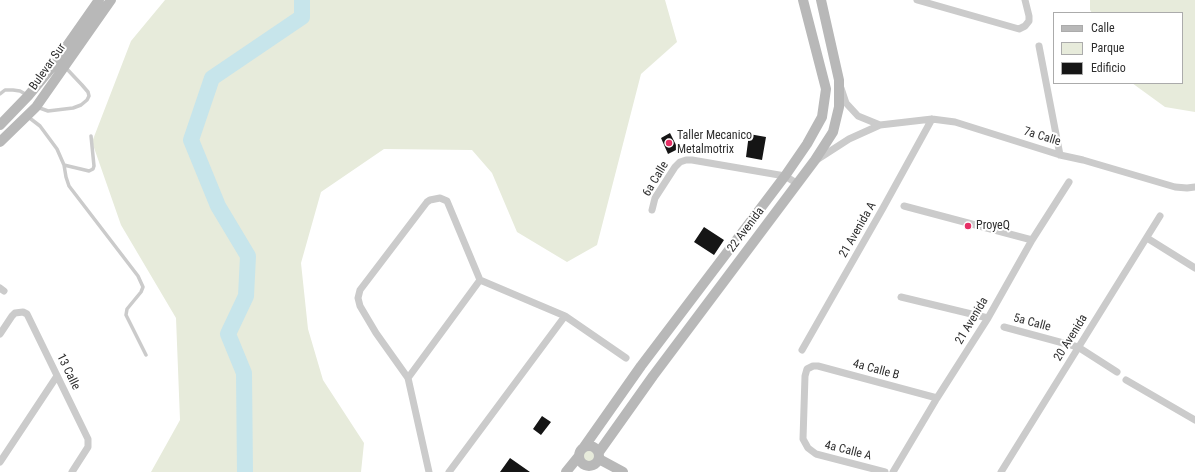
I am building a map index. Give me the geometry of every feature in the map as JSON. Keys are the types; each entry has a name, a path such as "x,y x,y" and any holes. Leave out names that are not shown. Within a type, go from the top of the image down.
{"street":[{"name":"Bulevar Sur","path":"1,122 28,96 52,67 99,0"},
{"name":"Bulevar Sur","path":"0,142 36,107 111,0"},
{"name":"22 Avenida","path":"566,472 641,366 785,176 807,144 822,117 826,89 803,0"},
{"name":"22 Avenida","path":"593,463 653,376 798,184 833,132 839,107 839,80 821,0"},
{"path":"917,0 1019,29 1027,25 1029,21 1025,0"},
{"path":"1038,46 1060,154"},
{"name":"7a Calle","path":"839,80 846,103 850,108 858,116 880,125"},
{"name":"7a Calle","path":"815,160 849,139 880,125 932,119 955,122 1175,187 1195,187"},
{"name":"21 Avenida A","path":"802,350 932,119"},
{"name":"6a Calle","path":"652,210 655,198 675,167 680,162 686,160 785,176 798,184"},
{"name":"21 Avenida","path":"893,472 937,398 988,318 1032,240 1069,182"},
{"path":"429,472 408,378 376,334 360,306 358,298 360,290 430,200 440,198 447,201 480,280 566,316 626,358"},
{"path":"904,206 1032,240"},
{"name":"20 Avenida","path":"1001,472 1160,216"},
{"path":"1146,238 1195,268"},
{"path":"408,378 480,280"},
{"path":"901,297 988,318"},
{"name":"13 Calle","path":"0,334 13,314 20,312 27,314 88,439 88,447 72,472"},
{"path":"449,472 566,316"},
{"name":"5a Calle","path":"1004,327 1078,347 1117,372"},
{"path":"641,366 653,376"},
{"name":"4a Calle B","path":"808,448 803,439 805,376 806,371 813,366 818,366 937,398"},
{"path":"0,462 57,376"},
{"path":"1126,380 1195,420"},
{"path":"593,463 594,447 591,446 581,451 580,462 586,466 593,463 623,472"},
{"name":"4a Calle A","path":"808,448 811,452 820,456 884,472"},
{"path":"593,463 603,472"}],"lane":[{"path":"36,107 48,111 72,108 81,105 87,100 89,96 88,92 64,66"},
{"path":"0,94 5,90 13,90 20,91 28,96"},
{"path":"27,115 40,126 57,149 64,165 69,186 138,276 143,287 141,292 127,309 126,315 146,355"},
{"path":"64,165 90,171 93,169 91,136"}],"green space":[{"path":"165,0 665,0 677,42 641,74 597,245 567,262 517,232 492,173 472,150 384,149 321,192 301,263 308,329 323,380 364,443 361,472 151,472 180,420 176,318 121,225 92,142 131,41"},
{"path":"1090,0 1195,0 1195,112 1165,107 1133,84 1183,84 1183,12 1091,12"},
{"path":"587,450 591,450 595,456 591,462 587,462 583,458 583,454"}],"building":[{"name":"Taller Mecanico Metalmotrix","path":"670,133 678,149 668,154 661,138"},
{"path":"749,134 766,137 762,160 746,157"},
{"path":"704,227 724,240 714,255 694,242"},
{"path":"542,416 551,422 541,435 533,429"},
{"path":"510,458 530,472 500,472"}],"waterway":[{"path":"245,472 244,373 228,334 246,296 248,256 218,206 191,140 212,78 302,17 302,0"}],"place":[{"name":"Taller Mecanico Metalmotrix","path":"669,143"},
{"name":"ProyeQ","path":"968,226"}]}
